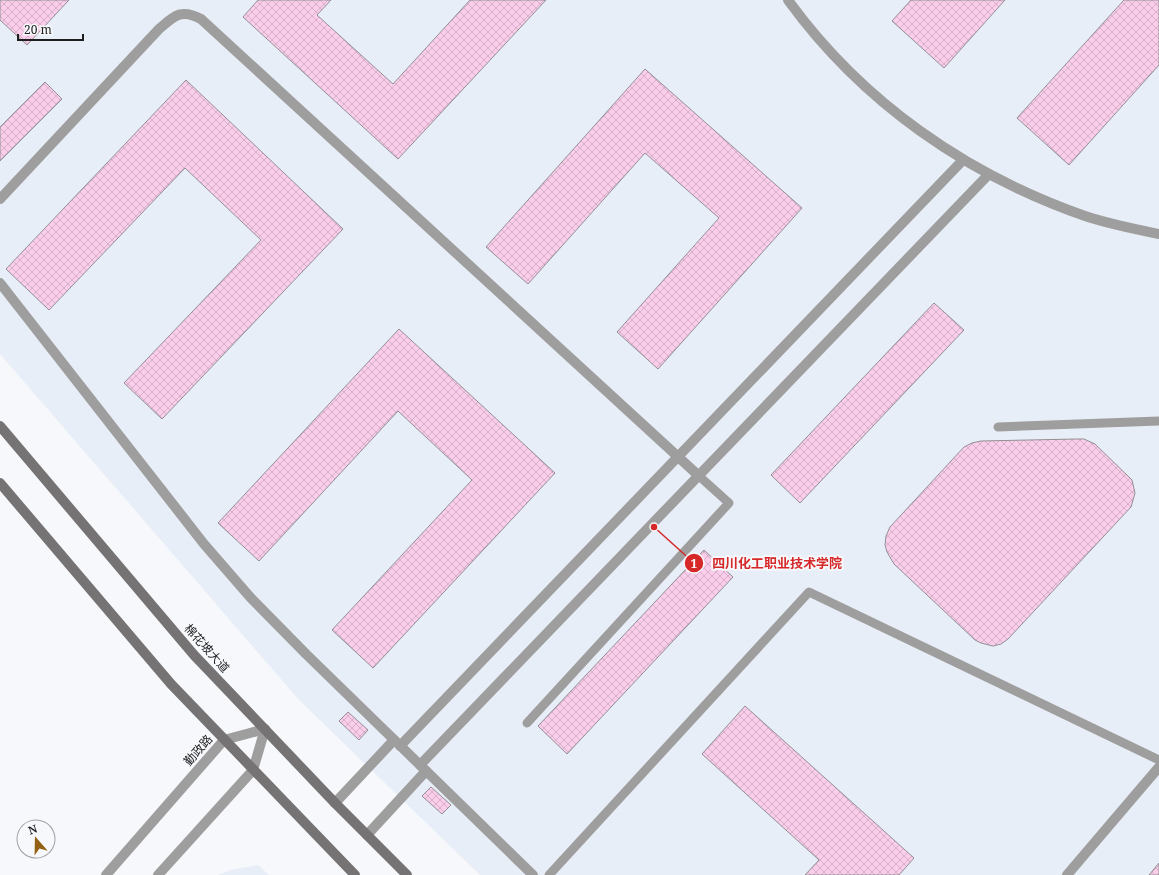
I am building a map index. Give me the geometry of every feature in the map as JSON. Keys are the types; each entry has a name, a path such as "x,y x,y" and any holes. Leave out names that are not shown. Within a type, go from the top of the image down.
{"main road":[{"name":"棉花坡大道","path":"0,426 194,655 335,803 407,875"},
{"path":"0,483 171,684 355,875"}],"street":[{"path":"788,0 830,52 861,83 894,112 929,138 963,160 1045,201 1087,216 1129,228 1159,234"},
{"path":"0,199 159,29 177,15 184,13 193,14 201,19 699,476"},
{"path":"335,803 397,743 678,457 963,160"},
{"path":"367,835 423,768 699,476 989,174"},
{"path":"0,283 204,544 250,597 306,654 533,875"},
{"path":"158,875 253,770 264,729"},
{"name":"勤政路","path":"106,875 224,740 264,729"},
{"path":"1067,875 1159,767"}],"lane":[{"path":"998,427 1159,421"},
{"path":"527,723 729,503 699,476"},
{"path":"549,875 809,592 1159,760"}],"shaded area":[{"path":"0,0 1159,0 1159,875 480,875 299,700 0,354"},
{"path":"258,865 269,875 217,875 231,870"}],"building":[{"path":"0,0 69,0 27,45 0,20"},
{"path":"258,0 331,0 317,15 393,84 470,0 546,0 398,159 243,17"},
{"path":"911,0 1005,0 944,68 892,21"},
{"path":"1124,0 1159,0 1159,65 1069,165 1017,118"},
{"path":"645,69 802,208 658,369 617,332 719,218 645,153 528,284 486,247"},
{"path":"186,80 343,229 162,419 124,383 261,240 185,168 49,310 6,269"},
{"path":"45,82 62,99 0,161 0,127"},
{"path":"934,303 964,330 800,503 771,475"},
{"path":"399,329 555,473 373,668 332,630 472,480 398,411 259,561 218,523"},
{"path":"1084,439 1095,444 1132,480 1135,493 1131,507 1008,639 1001,644 993,646 975,640 894,564 885,545 886,536 890,527 964,447 972,443 981,441"},
{"path":"704,550 733,577 567,754 538,726"},
{"path":"745,706 914,858 899,875 805,875 819,860 702,754"},
{"path":"348,712 368,730 359,740 339,721"},
{"path":"431,787 451,805 442,814 422,796"},
{"path":"1159,863 1159,875 1149,875"}],"place":[{"name":"四川化工职业技术学院","path":"654,527"}]}
